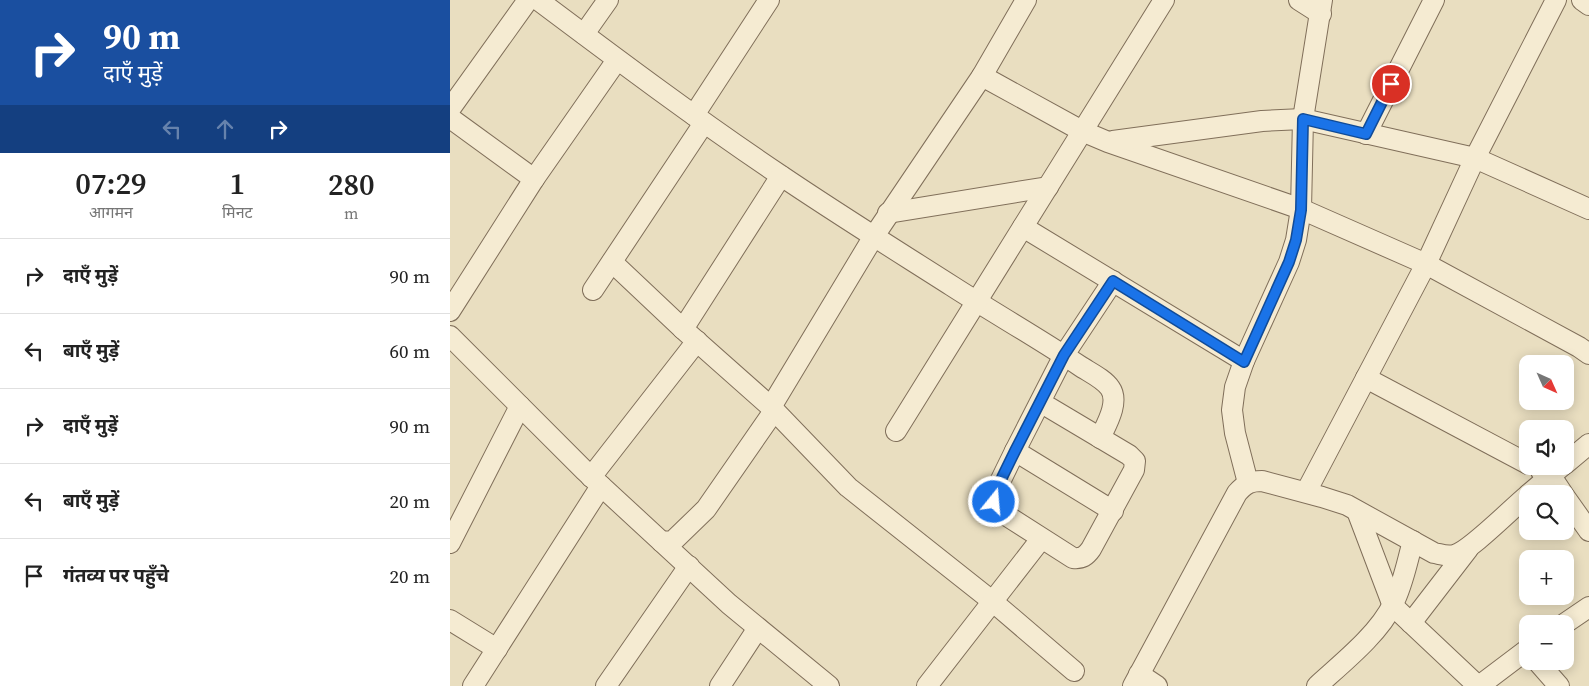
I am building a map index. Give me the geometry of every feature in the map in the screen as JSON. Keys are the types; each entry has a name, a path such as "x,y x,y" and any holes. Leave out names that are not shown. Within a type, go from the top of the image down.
{"street":[{"path":"450,109 528,0"},
{"path":"538,0 617,60 781,176 1104,382 1113,394 1112,408 1100,438"},
{"path":"584,34 608,0"},
{"path":"593,290 699,119 769,0"},
{"path":"771,407 888,213 982,76 1026,0"},
{"path":"896,430 1164,0"},
{"path":"1248,483 1235,433 1232,410 1235,386 1289,262 1296,240 1301,210 1303,119 1321,7 1299,0"},
{"path":"1366,134 1434,0"},
{"path":"1306,492 1426,264 1475,158 1556,0"},
{"path":"1582,0 1589,5"},
{"path":"450,311 534,179 617,60"},
{"path":"982,76 1082,131 1108,142 1301,210 1426,264 1589,354"},
{"path":"450,118 534,179"},
{"path":"1108,142 1262,121 1303,119 1475,158 1589,209"},
{"path":"473,686 596,481 690,335 781,176"},
{"path":"888,213 1048,187"},
{"path":"1023,227 1244,362"},
{"path":"612,262 771,407 848,487 992,601 1074,671"},
{"path":"1040,402 1133,458 1136,465 1113,511 1091,549 1083,558 1073,558 1004,514 994,502 994,494 1015,451 1040,402 1064,355 1113,281"},
{"path":"450,336 596,481 729,604 829,686"},
{"path":"1366,378 1519,459"},
{"path":"450,543 520,406"},
{"path":"662,542 673,541 706,509 774,411 771,407"},
{"path":"1574,456 1589,444"},
{"path":"1015,451 1113,511"},
{"path":"1539,485 1552,475"},
{"path":"1157,686 1136,680 1237,493 1248,483 1262,481 1306,492 1347,506 1434,553 1454,555 1469,547"},
{"path":"1412,623 1469,547 1519,502"},
{"path":"1574,509 1589,531"},
{"path":"1357,511 1393,606 1479,686 1519,656"},
{"path":"931,685 992,601 1041,539"},
{"path":"1317,686 1383,622 1393,606 1413,541"},
{"path":"606,686 689,566"},
{"path":"1574,617 1589,606"},
{"path":"450,620 497,648"},
{"path":"720,686 758,628"},
{"path":"1545,670 1559,686"}],"route":[{"path":"994,502 994,494 1064,355 1113,281 1244,362 1289,262 1296,240 1301,210 1303,119 1366,134 1391,84"}]}
